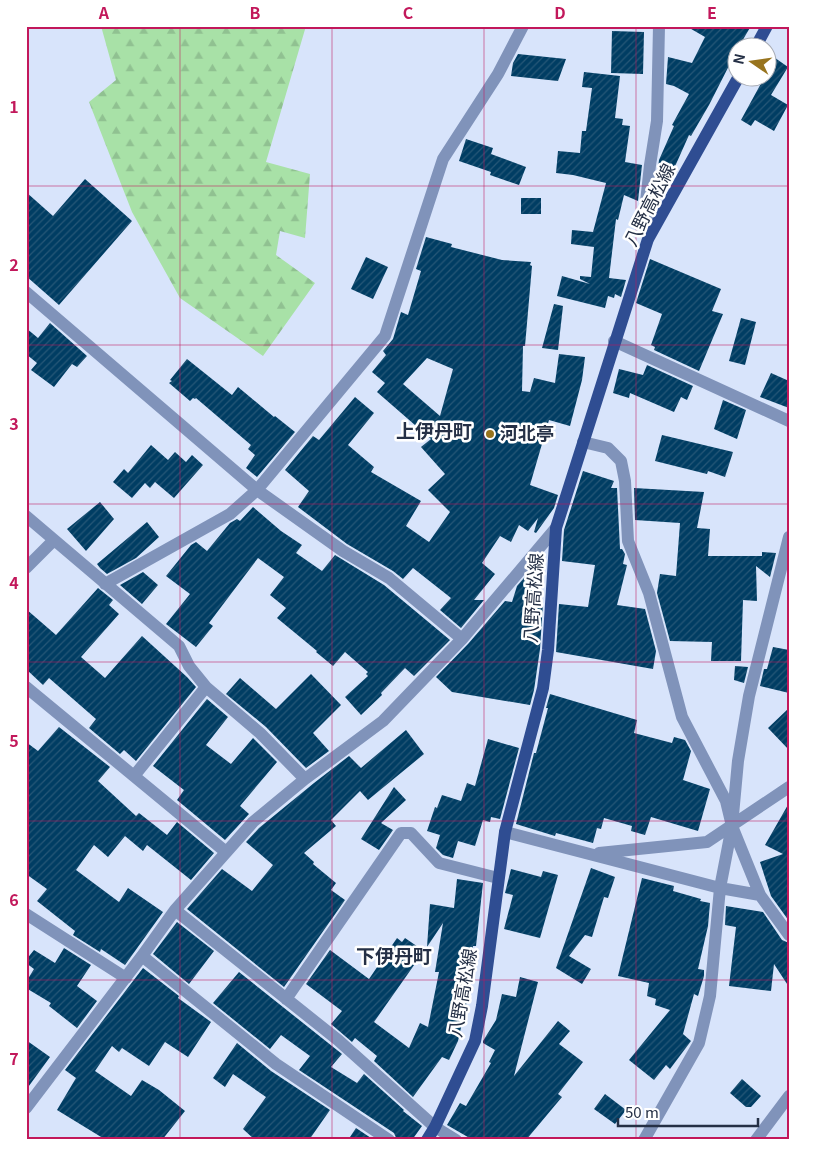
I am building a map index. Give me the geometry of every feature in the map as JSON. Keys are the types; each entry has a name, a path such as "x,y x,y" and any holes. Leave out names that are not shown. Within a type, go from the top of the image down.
{"main road":[{"path":"760,38 767,26"},
{"name":"八野高松線","path":"427,1140 435,1127 475,1041 482,1006 505,832 543,688 548,650 556,528 648,239 732,88"}],"street":[{"path":"105,584 230,514 257,490 385,336 443,159 498,74 523,26"},
{"path":"648,239 646,202 658,121 660,26"},
{"path":"26,292 257,490 343,551 389,578 462,638"},
{"path":"614,341 789,421"},
{"path":"582,442 608,448 621,461 625,481 628,541 649,593 682,718 726,801 732,826 760,896 789,936"},
{"path":"26,516 179,646 189,666 206,687 260,734 305,779"},
{"path":"28,1102 126,978 175,910 253,822 305,779 383,721 462,638 556,528"},
{"path":"644,1140 699,1043 710,996 720,888 732,826 738,761 749,696 789,537"},
{"path":"26,568 54,540"},
{"path":"26,686 226,852"},
{"path":"134,776 206,687"},
{"path":"589,854 707,842 789,787"},
{"path":"505,832 720,888 760,896"},
{"path":"286,999 401,833 411,833 440,863 498,878"},
{"path":"175,910 338,1040 435,1127 456,1140"},
{"path":"26,914 126,978"},
{"path":"142,956 276,1064 389,1140"},
{"path":"756,1140 789,1096"}],"green space":[{"path":"101,26 306,26 266,162 310,174 305,238 280,231 276,255 315,283 263,356 180,298 132,212 89,102 116,80"}],"building":[{"path":"686,26 751,26 744,38 728,38 728,68 709,105 691,136 689,135 656,209 654,202 659,160 674,126 672,125 689,94 666,84 668,57 692,63 705,37"},
{"path":"612,31 644,32 643,74 611,73"},
{"path":"518,54 566,59 558,81 511,76 513,63"},
{"path":"778,60 788,67 778,83"},
{"path":"584,72 620,76 615,118 623,119 622,125 630,126 625,162 642,165 638,201 624,195 618,220 616,219 609,278 626,280 621,297 615,294 614,298 608,296 605,308 557,296 562,276 590,284 580,279 580,276 591,277 594,247 571,244 572,230 593,232 606,183 556,173 558,151 580,153 582,131 586,131 592,88 582,87"},
{"path":"759,88 775,88 771,95 788,105 774,131 755,120 751,126 741,120"},
{"path":"466,139 493,148 491,154 526,167 519,185 490,175 491,172 459,161"},
{"path":"85,179 132,221 59,305 26,276 26,192 53,216"},
{"path":"521,198 541,198 541,214 521,214"},
{"path":"426,237 452,244 451,247 502,260 531,262 525,346 523,346 522,391 530,392 534,378 555,383 559,354 585,357 582,380 570,426 549,420 530,485 558,495 554,508 536,533 534,532 538,518 528,531 519,525 511,542 500,536 482,563 495,574 474,600 484,600 461,628 440,610 451,598 413,568 403,579 347,544 298,507 309,491 285,470 313,436 319,440 355,397 374,413 348,445 374,467 371,472 421,501 406,526 429,542 450,512 428,490 445,474 421,447 431,439 377,392 385,383 372,372 386,355 383,351 393,339 401,312 408,315 421,271 416,269","holes":["427,358 453,369 440,416 403,384"]},
{"path":"366,257 388,267 373,299 351,289"},
{"path":"650,259 721,289 712,311 723,314 699,371 654,350 655,347 651,345 662,314 636,303"},
{"path":"554,304 563,306 558,350 542,348"},
{"path":"741,318 756,322 745,365 729,361"},
{"path":"50,323 87,356 77,367 72,364 54,387 31,370 37,363 26,354 26,328 38,338"},
{"path":"187,359 232,395 238,387 295,432 257,477 246,468 255,455 248,449 251,445 196,398 190,401 169,383"},
{"path":"647,365 693,386 687,400 681,397 674,412 630,393 629,398 613,393 619,369 643,375"},
{"path":"771,373 789,381 789,408 760,397"},
{"path":"723,400 746,410 737,439 714,429"},
{"path":"662,435 733,452 725,477 708,471 707,474 655,461"},
{"path":"151,445 168,460 175,452 186,462 192,455 203,465 174,498 155,482 150,488 145,483 132,498 113,482 124,469 128,473"},
{"path":"583,471 614,481 611,488 617,488 620,549 625,554 623,564 627,565 617,605 645,609 656,651 653,669 556,652 559,604 588,607 595,565 562,561 564,530"},
{"path":"634,488 704,492 697,528 710,529 708,556 762,556 762,552 776,553 770,577 756,566 757,601 743,600 741,661 711,661 712,642 670,641 657,593 660,574 676,576 680,523 635,520"},
{"path":"100,502 114,519 86,551 67,529"},
{"path":"253,507 281,531 302,545 296,553 322,571 335,555 384,585 450,640 414,676 405,668 381,693 382,695 361,715 345,697 368,676 366,674 368,672 345,652 333,666 277,618 286,608 270,595 284,577 258,558 209,623 213,626 196,647 166,624 190,594 166,576 191,545 196,542 207,551 230,523 237,519 240,521"},
{"path":"147,522 159,537 136,558 107,574 100,568 97,564"},
{"path":"530,571 537,574 529,602 543,603 540,649 530,705 452,692 436,677 468,644 505,601 512,602 517,586"},
{"path":"143,572 158,585 142,604 120,585"},
{"path":"98,588 113,600 109,605 119,614 81,657 105,678 142,636 196,687 136,761 124,750 120,754 89,728 96,719 49,678 43,685 26,669 26,609 56,635"},
{"path":"773,647 789,650 789,693 760,686 764,669 767,669"},
{"path":"735,666 748,667 744,683 734,680"},
{"path":"311,674 341,705 313,733 329,751 306,768 266,727 226,694 240,678 276,709"},
{"path":"550,694 637,720 634,733 672,743 674,737 685,740 691,751 683,780 710,789 698,831 651,817 645,835 631,831 632,826 604,818 601,829 597,828 593,843 556,833 555,836 516,824 534,753 536,753 548,708 546,708"},
{"path":"207,699 228,717 206,745 231,764 253,738 277,762 240,806 249,814 225,840 177,800 184,790 153,766"},
{"path":"789,708 789,750 768,728"},
{"path":"59,727 110,767 98,781 136,816 139,813 167,835 177,822 214,853 191,880 147,845 143,851 125,836 108,857 94,845 76,870 119,902 128,888 163,912 125,965 101,949 100,952 73,935 75,931 37,901 47,889 26,874 26,742 38,751"},
{"path":"406,730 424,754 368,800 360,791 331,820 336,826 304,853 314,862 313,864 336,883 331,890 345,900 284,987 187,909 222,869 252,891 273,865 246,842 259,828 349,756 361,768"},
{"path":"488,739 519,748 500,819 491,817 490,822 483,820 475,846 458,841 453,858 443,855 436,848 440,835 427,831 435,807 437,808 442,795 461,801 467,783 475,786"},
{"path":"394,787 406,800 381,823 393,830 379,850 361,839"},
{"path":"789,803 789,921 771,896 760,862 783,854 765,845"},
{"path":"591,868 615,877 608,898 604,897 592,937 585,935 569,956 591,969 582,984 556,968"},
{"path":"511,869 541,877 543,871 558,875 540,938 504,929 513,895 505,893"},
{"path":"642,878 674,886 673,891 710,903 708,926 698,969 704,970 704,976 698,996 694,994 683,1034 691,1041 670,1069 666,1065 654,1080 629,1060 670,1010 655,1005 656,999 647,996 649,983 618,976"},
{"path":"457,879 483,883 476,946 473,946 465,992 469,992 458,1041 449,1060 442,1057 413,1097 374,1061 377,1056 355,1038 352,1042 331,1024 342,1011 306,984 330,950 369,979 397,938 402,942 405,938 424,951 374,1022 409,1048 420,1023 428,1027 439,972 435,972 443,923 427,947 430,904 454,908"},
{"path":"726,906 763,912 782,940 789,943 789,987 774,964 771,991 729,986 736,927 725,925"},
{"path":"177,922 214,951 189,984 153,954"},
{"path":"64,948 91,965 77,986 97,1001 77,1028 49,1006 51,1003 26,988 26,982 34,969 26,963 26,960 34,950 55,963"},
{"path":"143,968 179,996 178,998 211,1022 188,1057 165,1042 149,1066 122,1048 119,1052 112,1046 95,1071 131,1096 142,1080 159,1090 185,1111 162,1140 106,1140 57,1110 76,1078 65,1070"},
{"path":"239,972 342,1054 331,1067 357,1083 364,1074 403,1111 422,1126 412,1140 397,1140 394,1133 299,1070 310,1056 281,1035 270,1049 213,1003"},
{"path":"520,977 538,982 514,1076 558,1021 570,1031 559,1044 583,1062 558,1094 562,1097 526,1140 473,1140 447,1125 460,1103 466,1106 491,1063 489,1062 495,1050 483,1043 483,1041 496,1020 502,994 516,997"},
{"path":"26,1040 50,1057 26,1090"},
{"path":"237,1043 271,1071 330,1110 309,1140 255,1140 243,1129 266,1097 233,1074 225,1087 213,1078"},
{"path":"742,1079 761,1096 751,1107 746,1107 730,1093"},
{"path":"605,1094 626,1110 615,1124 594,1109"},
{"path":"356,1128 374,1140 348,1140"}],"place":[{"name":"河北亭","path":"490,434"}],"district":[{"name":"上伊丹町","path":"434,431"},
{"name":"下伊丹町","path":"394,956"}]}
